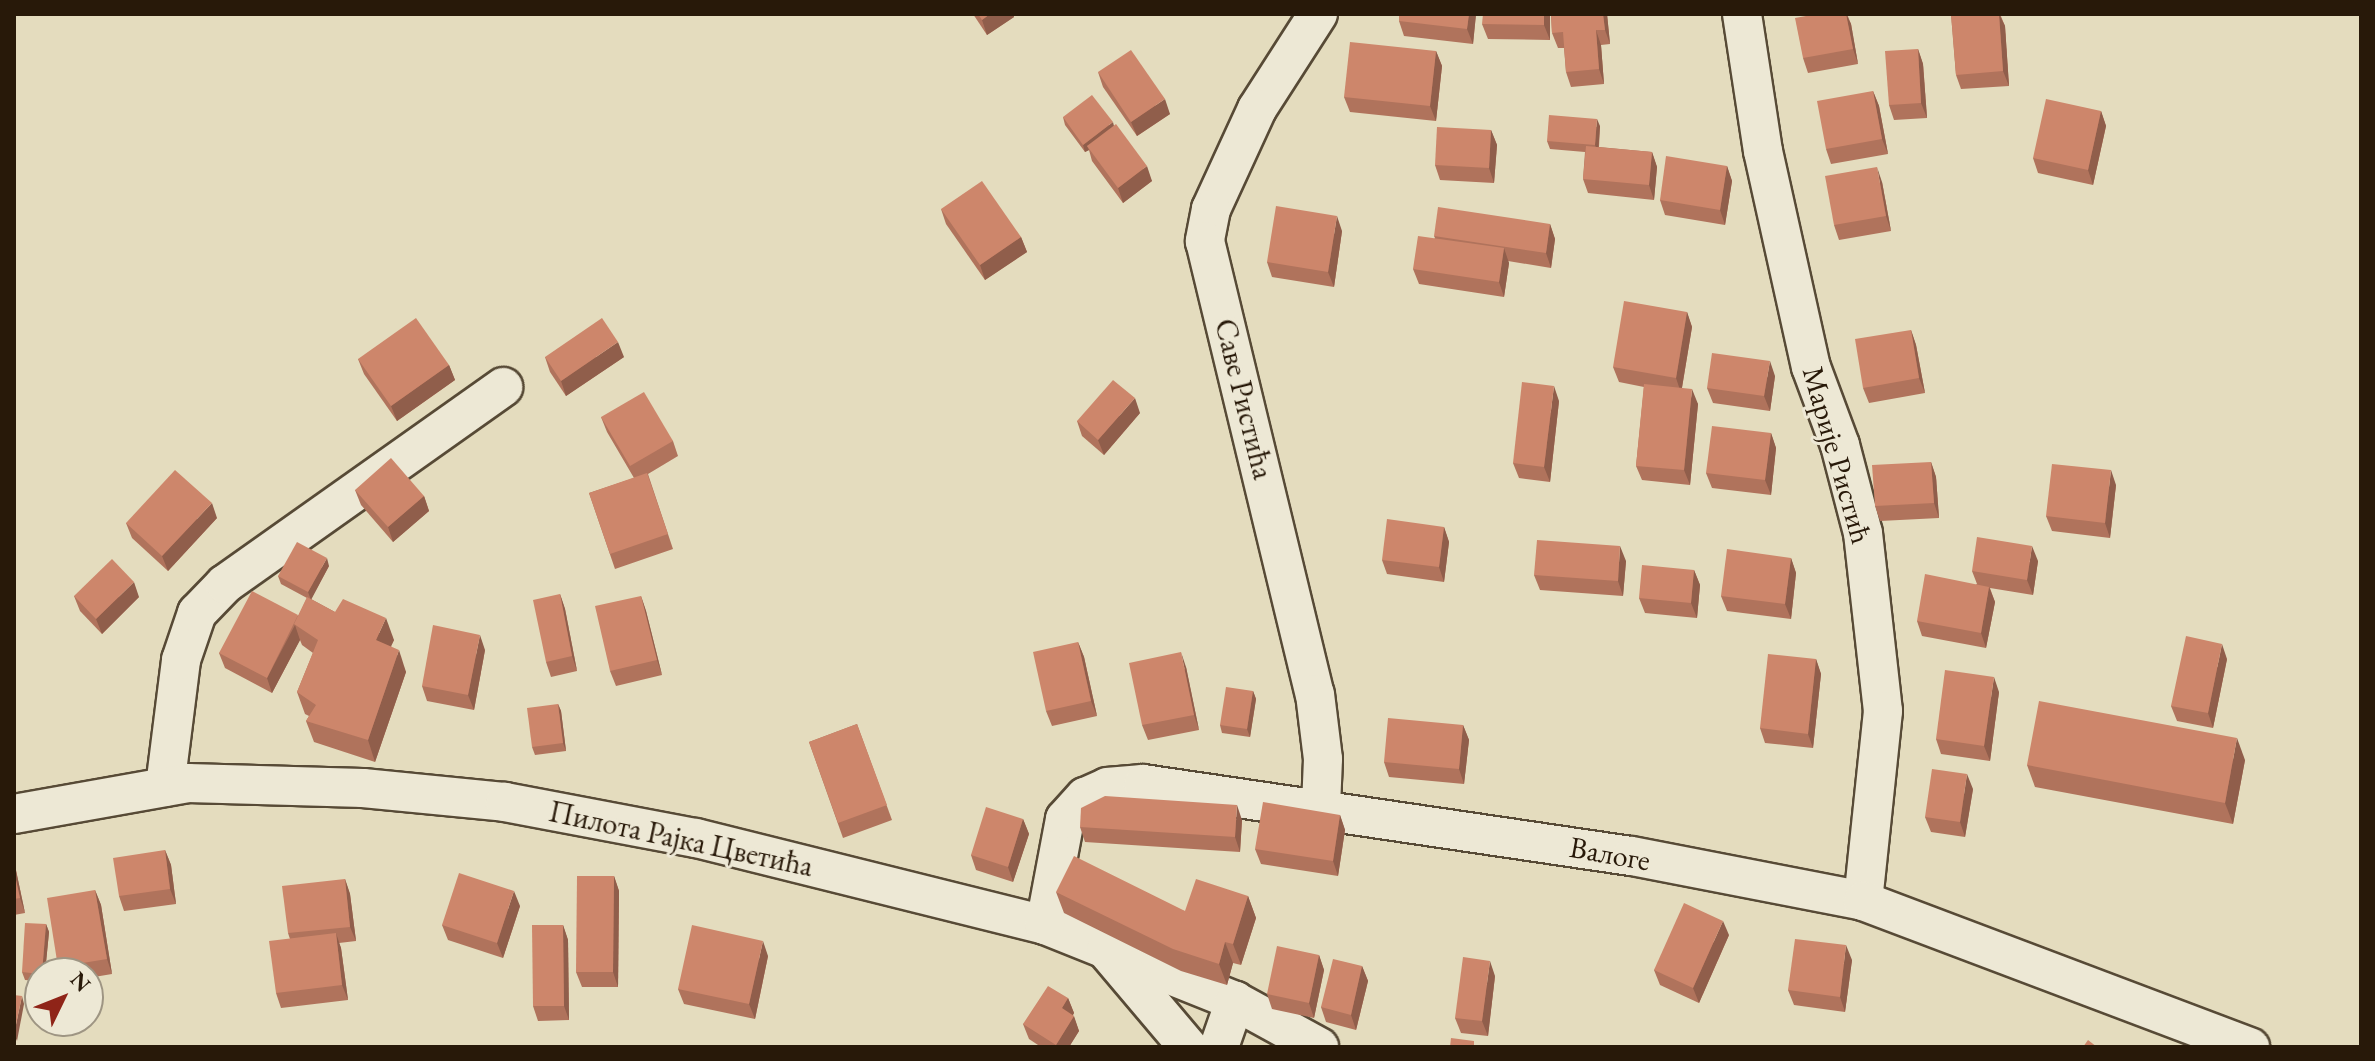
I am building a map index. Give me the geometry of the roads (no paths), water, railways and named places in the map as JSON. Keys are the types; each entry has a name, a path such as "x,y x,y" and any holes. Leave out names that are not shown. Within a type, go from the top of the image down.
{"street":[{"name":"Саве Ристића","path":"1318,14 1257,109 1211,209 1205,241 1315,694 1323,759 1321,807"},
{"name":"Марије Ристић","path":"1742,14 1763,151 1811,367 1840,445 1863,533 1883,711 1863,901"},
{"path":"165,787 181,660 197,613 225,584 503,387"},
{"name":"Пилота Рајка Цветића","path":"14,814 188,783 363,788 505,802 696,838 1045,925 1102,945 1235,1001 1319,1047"},
{"name":"Валоге","path":"1045,925 1065,819 1085,797 1107,787 1143,784 1321,807 1632,856 1863,901 2250,1047"},
{"path":"1102,945 1188,1047"},
{"path":"1219,1047 1235,1001"}]}
